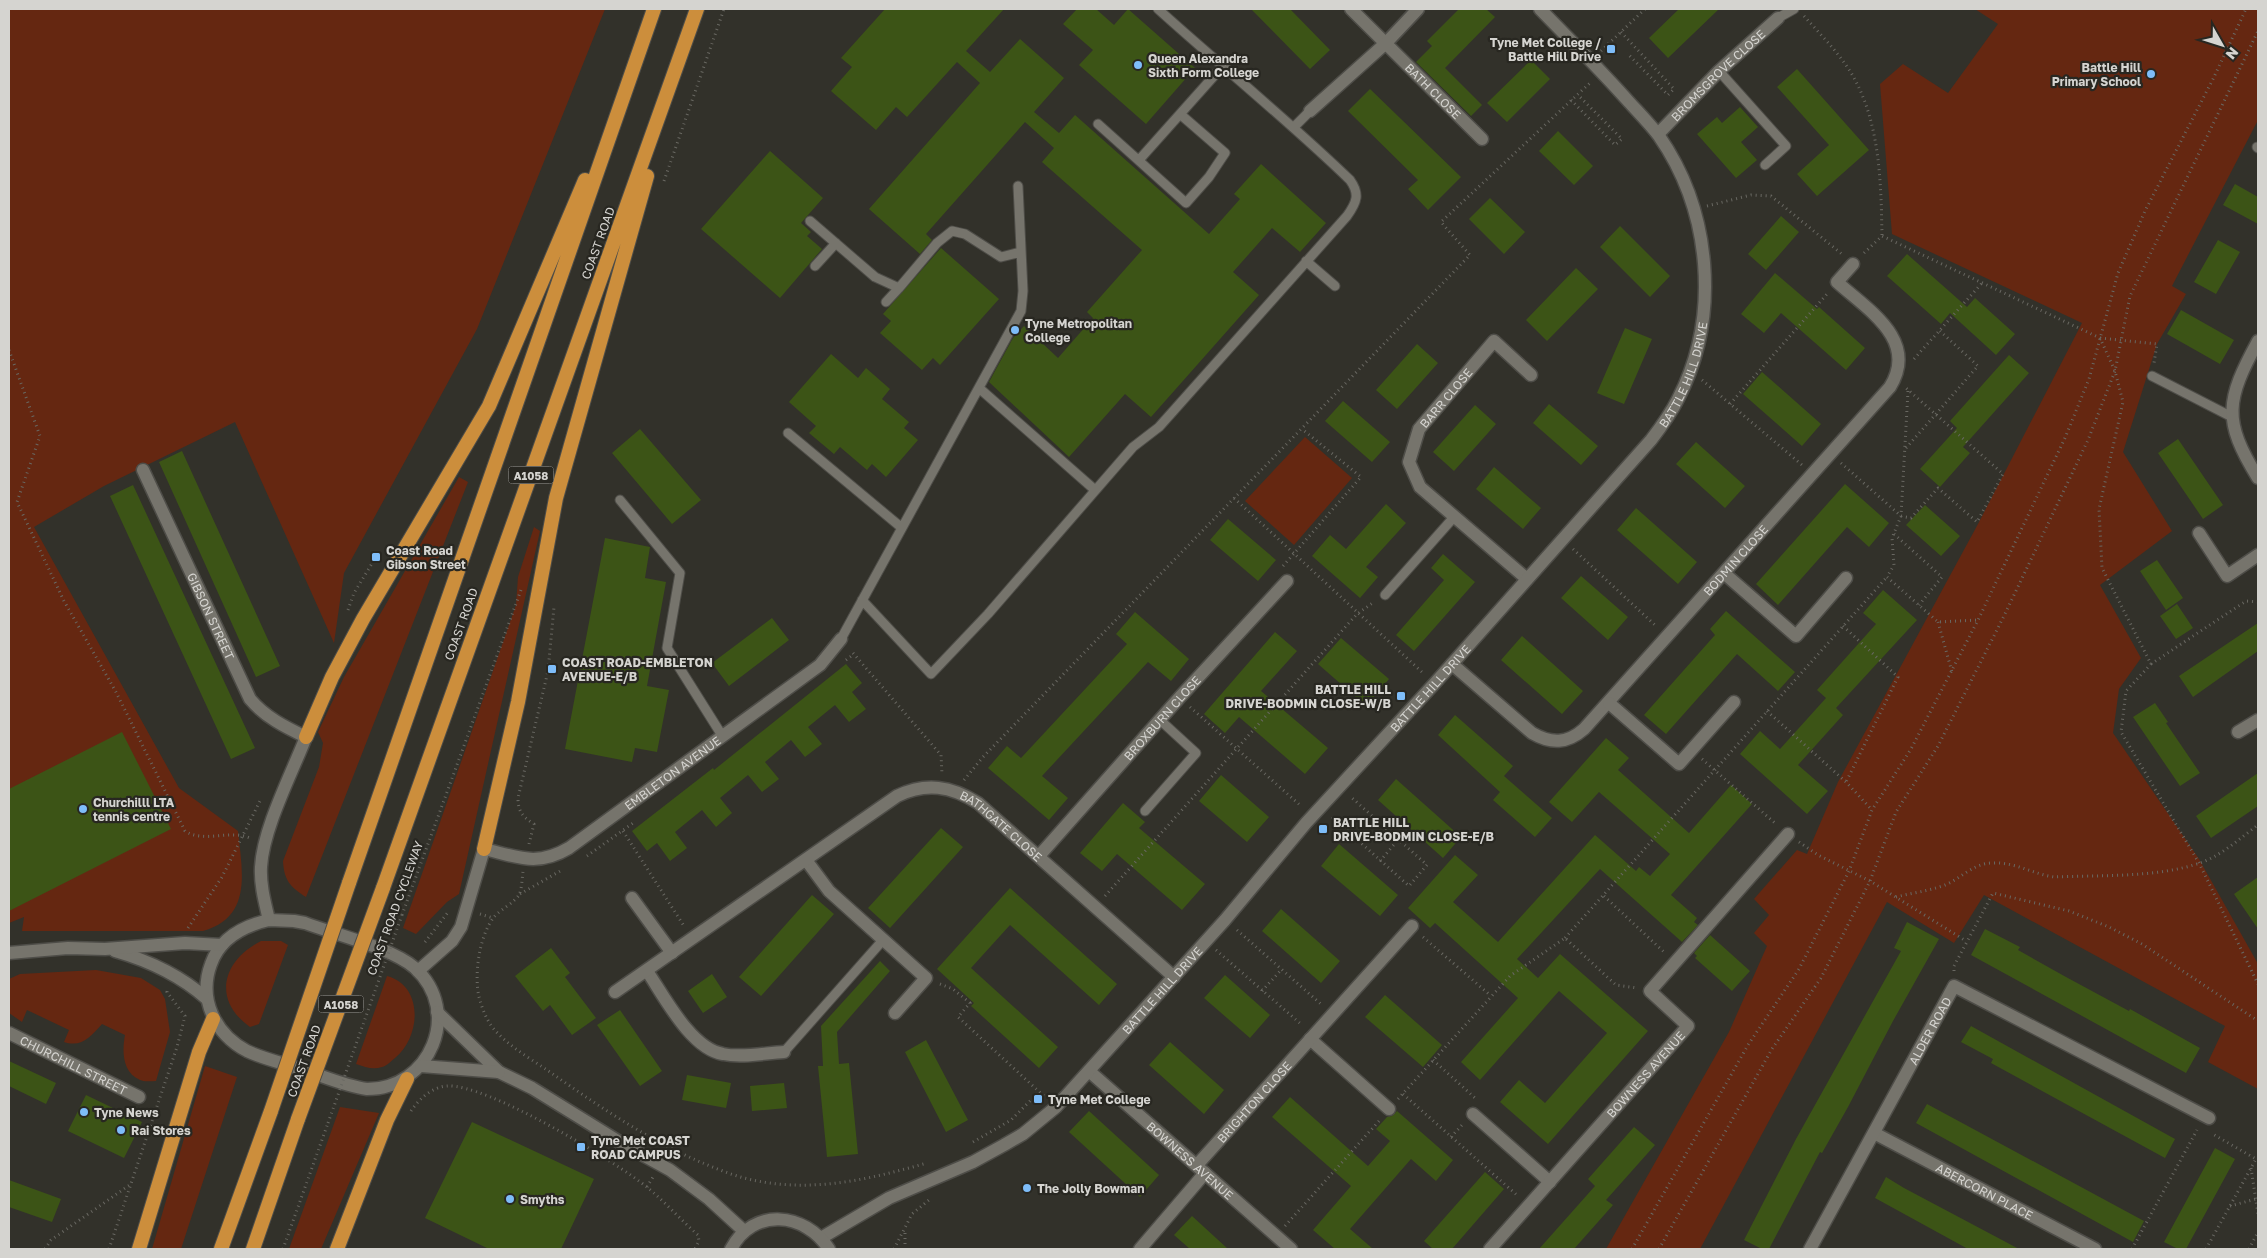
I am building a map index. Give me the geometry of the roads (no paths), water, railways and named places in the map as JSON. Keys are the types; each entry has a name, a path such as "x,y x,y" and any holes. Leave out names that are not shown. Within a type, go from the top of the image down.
{"highway":[{"name":"COAST ROAD","path":"221,1249 272,1111 349,883 654,9"},
{"name":"COAST ROAD","path":"253,1249 697,9"},
{"path":"484,850 518,702 556,498 678,62"},
{"path":"306,737 332,678 363,619 489,406 634,66"},
{"path":"139,1249 199,1052 213,1019"},
{"path":"337,1249 387,1120 407,1079"}],"street":[{"name":"BATH CLOSE","path":"1351,9 1482,139"},
{"path":"1310,111 1386,42 1418,9"},
{"name":"BATTLE HILL DRIVE","path":"821,1238 889,1198 972,1162 1004,1145 1023,1134 1056,1107 1225,920 1340,786 1435,683 1651,440 1679,398 1690,370 1702,323 1705,274 1704,250 1695,209 1675,162 1658,134 1592,60 1540,9"},
{"name":"BROMSGROVE CLOSE","path":"1658,134 1719,71 1778,18"},
{"name":"BODMIN CLOSE","path":"1452,664 1532,733 1553,741 1574,738 1609,703 1668,638 1832,454 1895,379 1900,364 1895,340 1888,328 1837,282 1853,264"},
{"name":"BARR CLOSE","path":"1527,579 1420,487 1409,462 1419,429 1494,341 1531,375"},
{"path":"2258,341 2237,385 2232,417 2239,445 2258,478"},
{"name":"GIBSON STREET","path":"143,470 250,699 258,710 306,737"},
{"path":"2199,533 2227,576 2258,555"},
{"path":"1725,574 1796,636 1846,578"},
{"name":"BROXBURN CLOSE","path":"1039,856 1180,697 1287,581"},
{"name":"EMBLETON AVENUE","path":"484,850 526,858 548,858 569,848 820,665 840,639"},
{"path":"1609,703 1679,764 1734,702"},
{"path":"2238,732 2258,720"},
{"path":"269,920 262,888 263,845 306,737"},
{"name":"BATHGATE CLOSE","path":"615,992 897,796 918,788 949,789 978,803 1174,977"},
{"name":"BOWNESS AVENUE","path":"1490,1249 1688,1026 1650,991 1788,834"},
{"path":"418,971 452,941 461,927 484,850"},
{"path":"806,860 829,891 926,978 895,1013"},
{"path":"632,898 672,953"},
{"path":"269,920 294,921 305,923 385,952 408,963 418,971 430,990 437,1012 436,1036 428,1056 421,1066 407,1079 398,1084 378,1089 358,1088 248,1051 227,1037 213,1019 207,999 208,974 216,953 222,945 241,929 269,920"},
{"name":"BRIGHTON CLOSE","path":"1140,1249 1308,1034 1412,926"},
{"path":"9,953 68,948 105,949 185,943 222,945"},
{"path":"105,949 158,966 197,990 207,999"},
{"path":"647,971 691,1035 706,1048 723,1055 784,1052"},
{"name":"ALDER ROAD","path":"1810,1249 1954,986 2204,1120"},
{"path":"437,1012 499,1072 532,1088 614,1139 670,1170 709,1199 744,1231"},
{"name":"CHURCHILL STREET","path":"9,1032 140,1096"},
{"path":"1308,1034 1389,1109"},
{"path":"421,1066 499,1072"},
{"name":"BOWNESS AVENUE","path":"1089,1071 1291,1249"},
{"path":"1473,1114 1550,1182"},
{"name":"ABERCORN PLACE","path":"1874,1133 2095,1249"},
{"path":"731,1249 744,1231 760,1222 773,1220 787,1220 802,1224 821,1238 829,1249"}],"lane":[{"path":"862,600 931,674 988,614 1133,447 1159,427 1347,216 1357,202 1357,195 1350,180 1294,127 1222,67 1158,9"},
{"path":"1778,18 1794,9"},
{"path":"1139,160 1222,67"},
{"path":"1719,71 1786,146 1765,165"},
{"path":"1294,127 1310,111"},
{"path":"1098,124 1186,203 1209,177 1225,152 1180,114"},
{"path":"840,639 1020,310 1023,291 1018,186"},
{"path":"810,220 875,277 899,288"},
{"path":"886,302 937,243 952,231 965,234 1001,257 1021,252"},
{"path":"815,266 836,243"},
{"path":"1306,261 1335,286"},
{"path":"2152,376 2232,417"},
{"path":"979,388 1095,490"},
{"path":"788,433 902,528"},
{"path":"620,500 680,573 667,648 723,737"},
{"path":"1385,594 1454,517"},
{"path":"1145,811 1196,753 1160,720"},
{"path":"784,1052 883,940"}],"place":[{"name":"Tyne Met College / Battle Hill Drive","path":"1611,49"},
{"name":"Queen Alexandra Sixth Form College","path":"1138,65"},
{"name":"Battle Hill Primary School","path":"2151,74"},
{"name":"Tyne Metropolitan College","path":"1015,330"},
{"name":"Coast Road Gibson Street","path":"376,557"},
{"name":"COAST ROAD-EMBLETON AVENUE-E/B","path":"552,669"},
{"name":"BATTLE HILL DRIVE-BODMIN CLOSE-W/B","path":"1401,696"},
{"name":"Churchilll LTA tennis centre","path":"83,809"},
{"name":"BATTLE HILL DRIVE-BODMIN CLOSE-E/B","path":"1323,829"},
{"name":"Tyne Met College","path":"1038,1099"},
{"name":"Tyne News","path":"84,1112"},
{"name":"Rai Stores","path":"121,1130"},
{"name":"Tyne Met COAST ROAD CAMPUS","path":"581,1147"},
{"name":"The Jolly Bowman","path":"1027,1188"},
{"name":"Smyths","path":"510,1199"}]}
